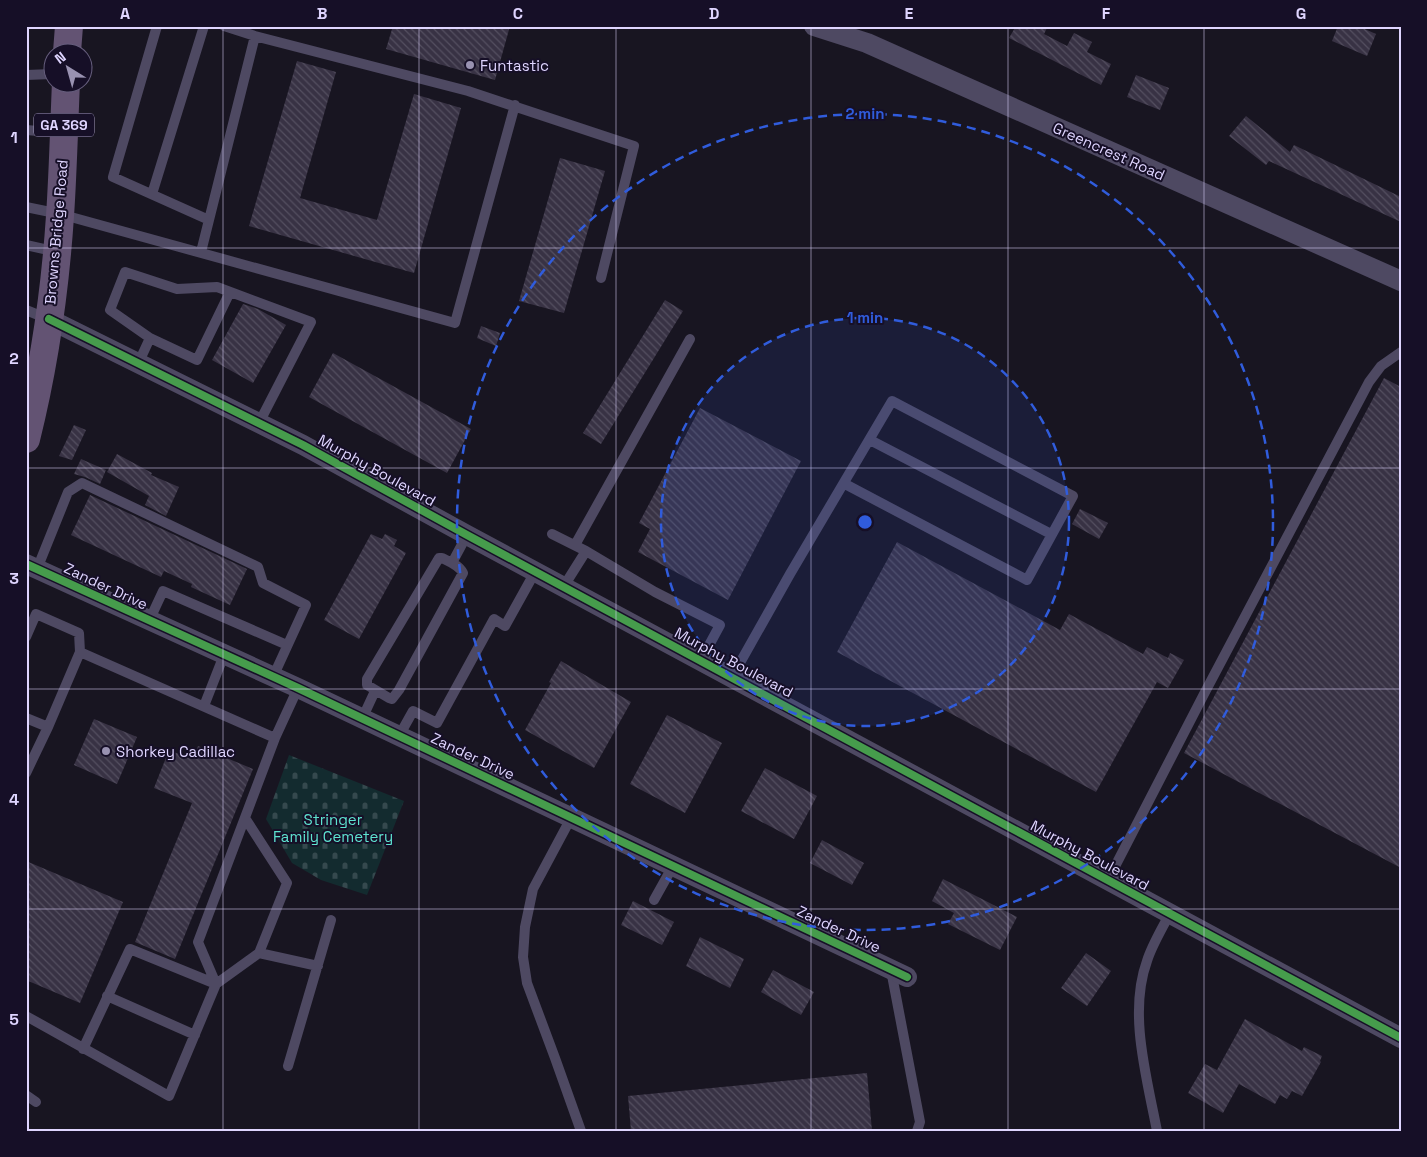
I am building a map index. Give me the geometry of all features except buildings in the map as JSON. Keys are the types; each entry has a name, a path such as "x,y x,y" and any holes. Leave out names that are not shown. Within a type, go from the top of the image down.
{"main road":[{"path":"68,42 69,26"},
{"name":"Browns Bridge Road","path":"26,439 38,315 57,252 66,92"}],"street":[{"name":"Greencrest Road","path":"814,26 867,43 1401,281"},
{"name":"Murphy Boulevard","path":"38,315 303,445 1401,1038"},
{"name":"Zander Drive","path":"32,567 298,688 899,973"}],"lane":[{"path":"157,26 114,176 209,220"},
{"path":"152,194 204,26"},
{"path":"224,26 255,36 468,90 634,146 601,278"},
{"path":"201,252 255,36"},
{"path":"26,75 42,74"},
{"path":"26,207 60,214 201,252 454,323 515,105"},
{"path":"26,130 64,133"},
{"path":"26,245 57,252"},
{"path":"230,292 197,360 150,338 110,310 125,272 177,289 217,287 311,322 259,423"},
{"path":"138,364 150,338"},
{"path":"575,546 690,339"},
{"path":"1108,880 1208,685 1369,382 1381,366 1401,352"},
{"path":"732,677 892,401 1073,496 1027,580 844,484"},
{"path":"870,440 1052,534"},
{"path":"32,567 68,492 82,483 258,567 263,583 306,605 273,677"},
{"path":"552,534 720,625 702,660"},
{"path":"452,563 467,535"},
{"path":"564,586 586,551"},
{"path":"439,558 452,563 463,573 399,690 392,698 367,686 367,679 439,558"},
{"path":"399,736 413,710 437,723 494,619 505,626 535,572"},
{"path":"149,621 163,591 287,645"},
{"path":"26,637 36,614 78,633 80,652 26,773"},
{"path":"80,652 276,738"},
{"path":"204,706 224,655"},
{"path":"216,984 198,942 276,738 298,688"},
{"path":"362,719 375,691"},
{"path":"26,718 48,727"},
{"path":"26,1016 169,1096 216,984 259,953 286,883 246,818"},
{"path":"572,818 533,889 525,927 523,957 527,983 556,1058 581,1131"},
{"path":"654,900 673,866"},
{"path":"1157,1131 1138,1020 1140,992 1146,962 1170,913"},
{"path":"288,1066 331,920"},
{"path":"83,1049 130,948 216,984"},
{"path":"259,953 318,966"},
{"path":"899,973 920,1122 917,1131"},
{"path":"107,996 195,1034"},
{"path":"26,1095 36,1102"}],"green space":[{"name":"Stringer Family Cemetery","path":"289,755 404,801 367,895 321,880 292,863 266,819"}],"cycle path":[{"path":"49,319 303,445 1401,1038"},
{"path":"26,564 298,688 907,977"}],"place":[{"name":"Funtastic","path":"470,65"},
{"name":"Shorkey Cadillac","path":"106,751"}]}
